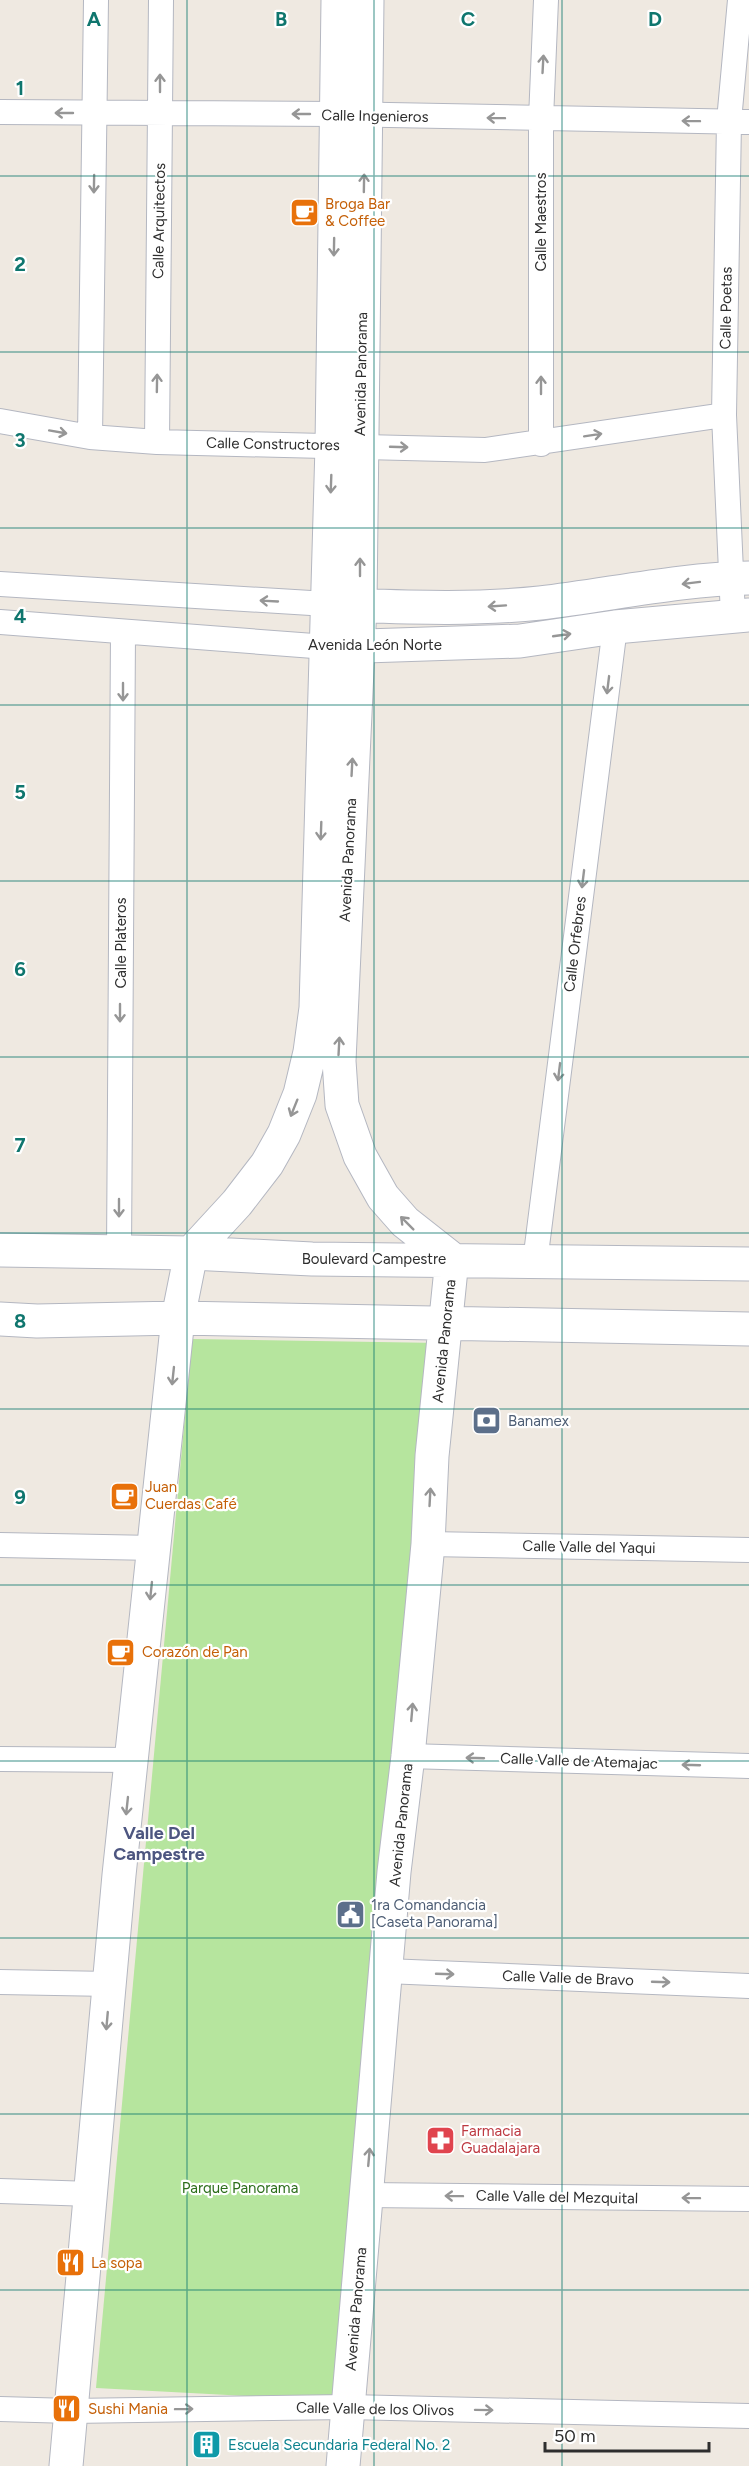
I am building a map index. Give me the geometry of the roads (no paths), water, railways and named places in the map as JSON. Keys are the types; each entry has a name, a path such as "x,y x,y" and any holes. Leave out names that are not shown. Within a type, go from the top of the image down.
{"street":[{"path":"90,437 96,0"},
{"name":"Calle Arquitectos","path":"157,442 161,0"},
{"name":"Avenida Panorama","path":"191,1253 237,1203 267,1164 284,1134 300,1094 310,1052 316,1008 342,646 360,605 346,446 351,115 338,0"},
{"name":"Avenida Panorama","path":"351,115 368,0"},
{"name":"Calle Maestros","path":"541,444 541,119 546,0"},
{"name":"Calle Poetas","path":"740,0 739,122 724,415 741,578 741,615"},
{"name":"Calle Ingenieros","path":"0,112 739,122"},
{"name":"Calle Constructores","path":"0,421 90,437 157,442 485,450 541,444 724,415"},
{"name":"Avenida Panorama","path":"343,2466 386,1971 428,1544 432,1456 452,1259 405,1222 383,1197 360,1156 342,1105 339,1061 342,646 327,604 346,446"},
{"path":"0,584 327,604 477,607 539,603 741,578"},
{"name":"Avenida León Norte","path":"0,622 123,633 342,646 520,641 615,627 741,615"},
{"name":"Calle Orfebres","path":"535,1262 615,627"},
{"name":"Calle Plateros","path":"119,1253 123,633"},
{"name":"Boulevard Campestre","path":"0,1250 191,1253 312,1259 749,1264"},
{"path":"66,2466 93,2194 131,1761 178,1318 191,1253"},
{"path":"0,1319 37,1321 178,1318 445,1325 749,1329"},
{"name":"Calle Valle del Yaqui","path":"428,1544 749,1550"},
{"path":"0,1545 155,1548"},
{"name":"Calle Valle de Atemajac","path":"408,1756 749,1766"},
{"path":"0,1759 131,1761"},
{"name":"Calle Valle de Bravo","path":"386,1971 749,1986"},
{"path":"0,1982 110,1984"},
{"path":"0,2192 93,2194"},
{"name":"Calle Valle del Mezquital","path":"366,2194 749,2199"},
{"name":"Calle Valle de los Olivos","path":"0,2409 71,2411 348,2407 749,2416"}],"place":[{"name":"Broga Bar & Coffee","path":"304,213"},
{"name":"Banamex","path":"487,1421"},
{"name":"Juan Cuerdas Café","path":"124,1496"},
{"name":"Corazón de Pan","path":"121,1652"},
{"name":"1ra Comandancia [Caseta Panorama]","path":"350,1914"},
{"name":"Farmacia Guadalajara","path":"440,2140"},
{"name":"La sopa","path":"70,2263"},
{"name":"Sushi Mania","path":"67,2409"},
{"name":"Escuela Secundaria Federal No. 2","path":"207,2445"}],"district":[{"name":"Valle Del Campestre","path":"159,1843"}],"park label":[{"name":"Parque Panorama","path":"240,2188"}]}
